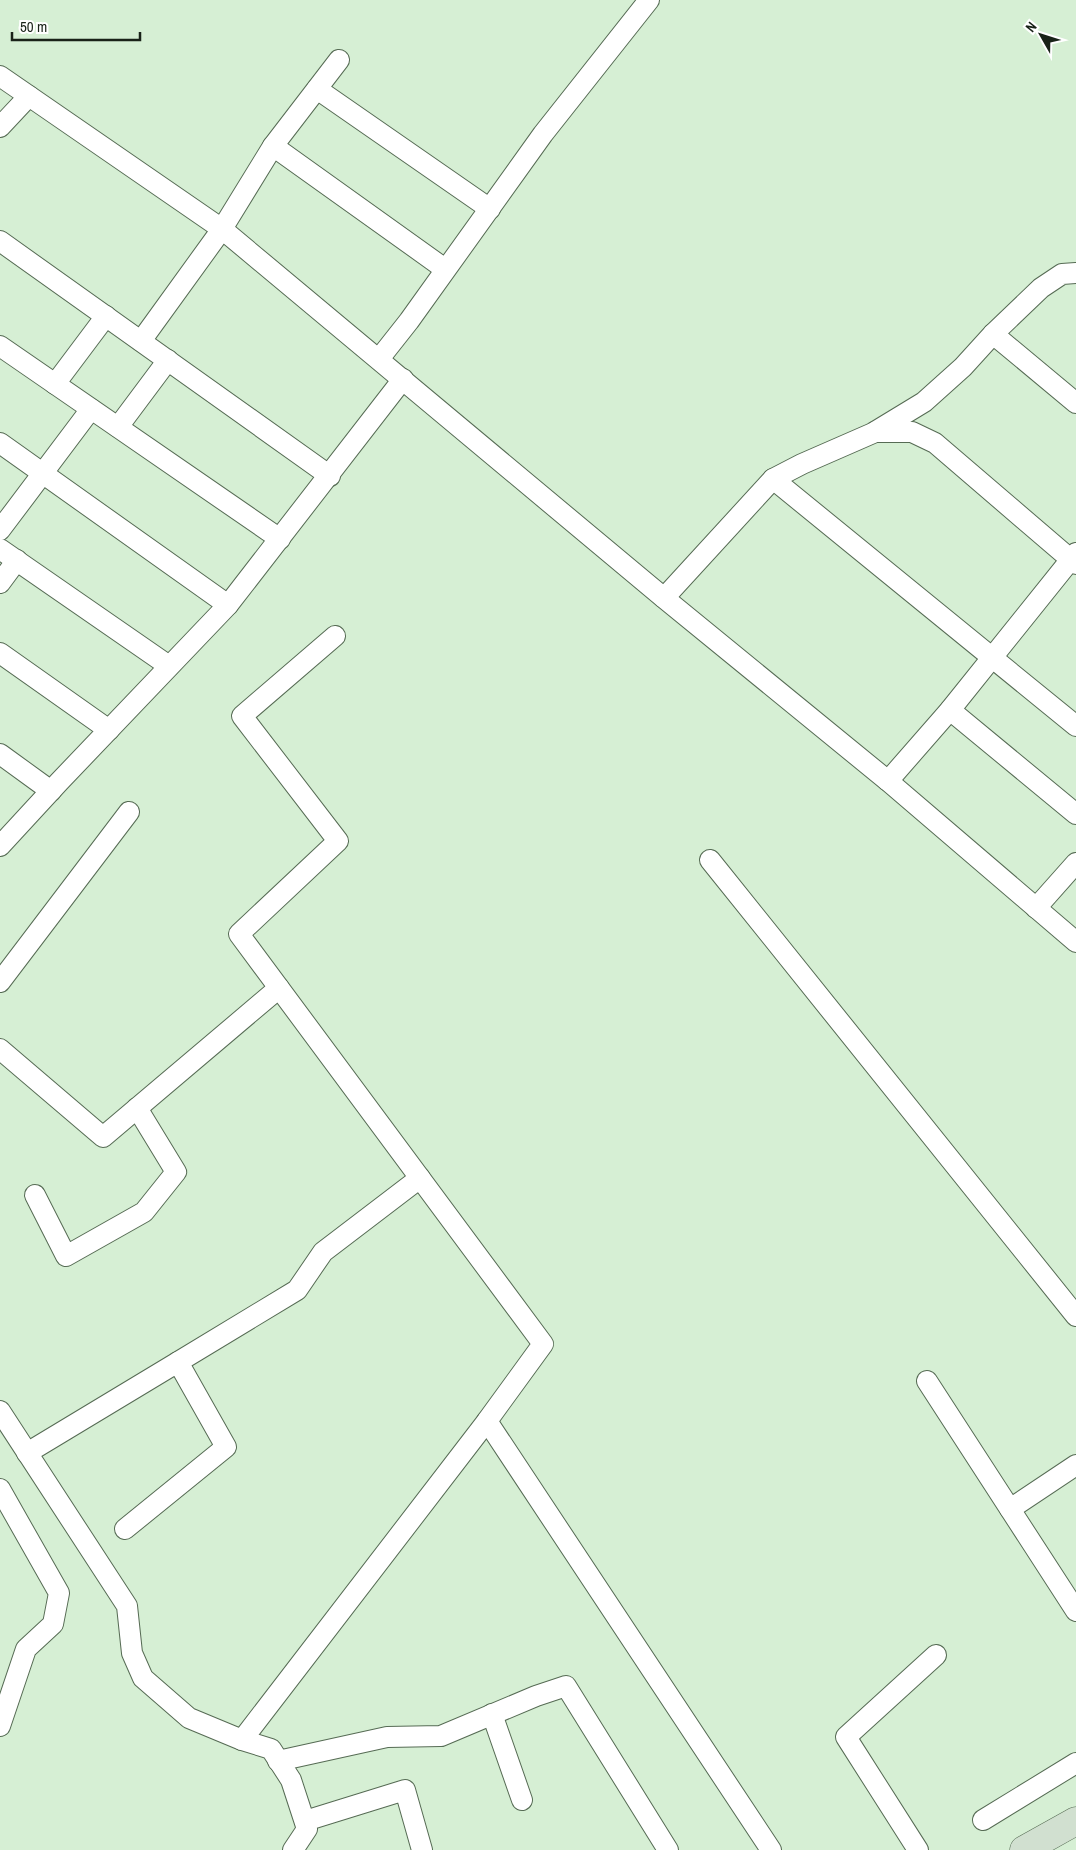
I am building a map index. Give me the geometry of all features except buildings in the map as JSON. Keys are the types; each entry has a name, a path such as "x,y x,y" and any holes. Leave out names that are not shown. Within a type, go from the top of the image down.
{"main road":[{"path":"1040,1846 1076,1822"}],"street":[{"path":"379,359 409,321 543,134 649,0"},
{"path":"141,341 222,229 273,146 339,60"},
{"path":"1,77 222,229 664,598 888,781 1076,942"},
{"path":"316,89 490,208"},
{"path":"0,127 28,96"},
{"path":"273,146 444,270"},
{"path":"0,241 330,476"},
{"path":"664,598 774,479 802,464 873,432 924,402 963,367 993,334 1041,288 1062,274 1076,273"},
{"path":"55,384 106,316"},
{"path":"993,334 1076,403"},
{"path":"0,346 280,538"},
{"path":"118,427 168,360"},
{"path":"0,846 228,605 330,476 403,379"},
{"path":"0,530 91,409"},
{"path":"873,432 912,432 935,443 1074,559 950,710 888,781"},
{"path":"0,443 228,605"},
{"path":"774,479 1076,726"},
{"path":"0,548 169,666"},
{"path":"0,583 16,560"},
{"path":"242,1740 487,1421 543,1344 239,934 338,841 242,716 335,636"},
{"path":"0,653 109,730"},
{"path":"950,710 1076,814"},
{"path":"0,754 51,791"},
{"path":"0,982 129,812"},
{"path":"710,860 1076,1316"},
{"path":"1036,908 1076,863"},
{"path":"0,1049 103,1137 279,988"},
{"path":"36,1195 66,1256 144,1212 176,1172 138,1108"},
{"path":"28,1453 297,1290 323,1252 420,1178"},
{"path":"125,1529 226,1447 178,1362"},
{"path":"927,1381 1076,1611"},
{"path":"0,1411 127,1606 132,1653 142,1678 189,1718 242,1740 271,1749 291,1780 307,1829 293,1850"},
{"path":"487,1421 771,1850"},
{"path":"1010,1509 1076,1465"},
{"path":"0,1489 59,1593 53,1624 26,1649 0,1726"},
{"path":"918,1850 846,1737 936,1655"},
{"path":"278,1760 387,1736 441,1736 536,1696 566,1686 668,1850"},
{"path":"492,1714 522,1800"},
{"path":"983,1820 1076,1763"},
{"path":"305,1821 405,1790 422,1850"}]}
